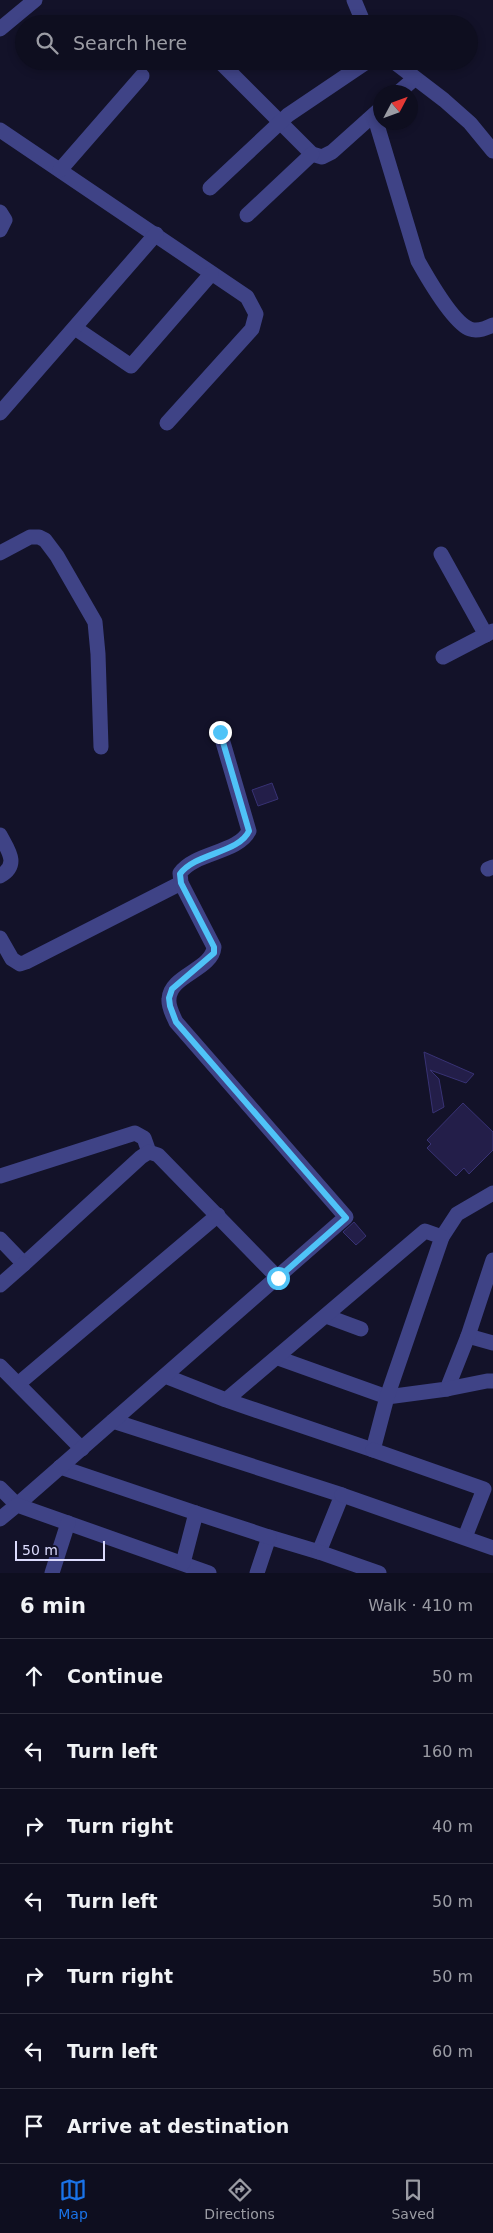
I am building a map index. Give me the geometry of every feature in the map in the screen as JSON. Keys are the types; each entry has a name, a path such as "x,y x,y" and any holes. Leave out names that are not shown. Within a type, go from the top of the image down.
{"street":[{"path":"17,15 35,0"},
{"path":"354,0 360,15"},
{"path":"0,29 15,17"},
{"path":"228,70 312,154 322,157 332,152 373,116"},
{"path":"210,188 288,115 355,70"},
{"path":"403,70 444,100 470,123 493,151"},
{"path":"60,170 142,76"},
{"path":"407,85 414,79"},
{"path":"0,130 156,234 246,297 256,314 252,329 167,423"},
{"path":"382,130 418,261 430,283 462,323 470,329 487,328 493,324"},
{"path":"247,215 312,154"},
{"path":"0,212 5,220 0,230"},
{"path":"0,414 156,234"},
{"path":"75,328 131,366 211,274"},
{"path":"0,553 30,537 39,537 45,540 57,556 95,622 101,747"},
{"path":"440,554 489,633 444,657"},
{"path":"0,1519 346,1218 176,1022 170,1006 169,998 172,989 214,953 214,947 181,883 180,874 183,869 242,840 249,831 220,732"},
{"path":"0,835 10,855 12,864 0,876"},
{"path":"0,938 12,959 20,964 181,883"},
{"path":"0,1176 135,1133 144,1138 149,1152 158,1156 218,1214 278,1278"},
{"path":"0,1285 149,1152"},
{"path":"373,1450 387,1397 442,1237 457,1214 493,1193"},
{"path":"18,1384 218,1214"},
{"path":"226,1400 425,1232 442,1237"},
{"path":"0,1239 24,1264"},
{"path":"447,1390 468,1336 493,1260"},
{"path":"326,1316 361,1328"},
{"path":"468,1336 493,1343"},
{"path":"278,1358 387,1397 447,1390 487,1381 493,1382"},
{"path":"0,1366 82,1448"},
{"path":"165,1376 226,1400 488,1491 465,1537"},
{"path":"113,1421 342,1495 493,1548"},
{"path":"60,1468 379,1573"},
{"path":"0,1488 17,1505 209,1573"},
{"path":"319,1552 342,1495"},
{"path":"183,1563 196,1513"},
{"path":"52,1573 68,1523"},
{"path":"257,1573 269,1537"}],"building":[{"path":"272,783 278,799 258,806 252,790"},
{"path":"424,1052 474,1074 466,1083 430,1070 439,1079 444,1107 433,1113"},
{"path":"463,1103 493,1132 493,1150 469,1174 464,1168 456,1176 427,1148 431,1144 427,1140"},
{"path":"354,1222 366,1236 356,1245 343,1232"}],"route":[{"path":"220,732 249,831 242,840 191,864 183,869 180,874 181,883 212,940 214,953 172,989 169,998 176,1022 346,1218 278,1278"}]}
